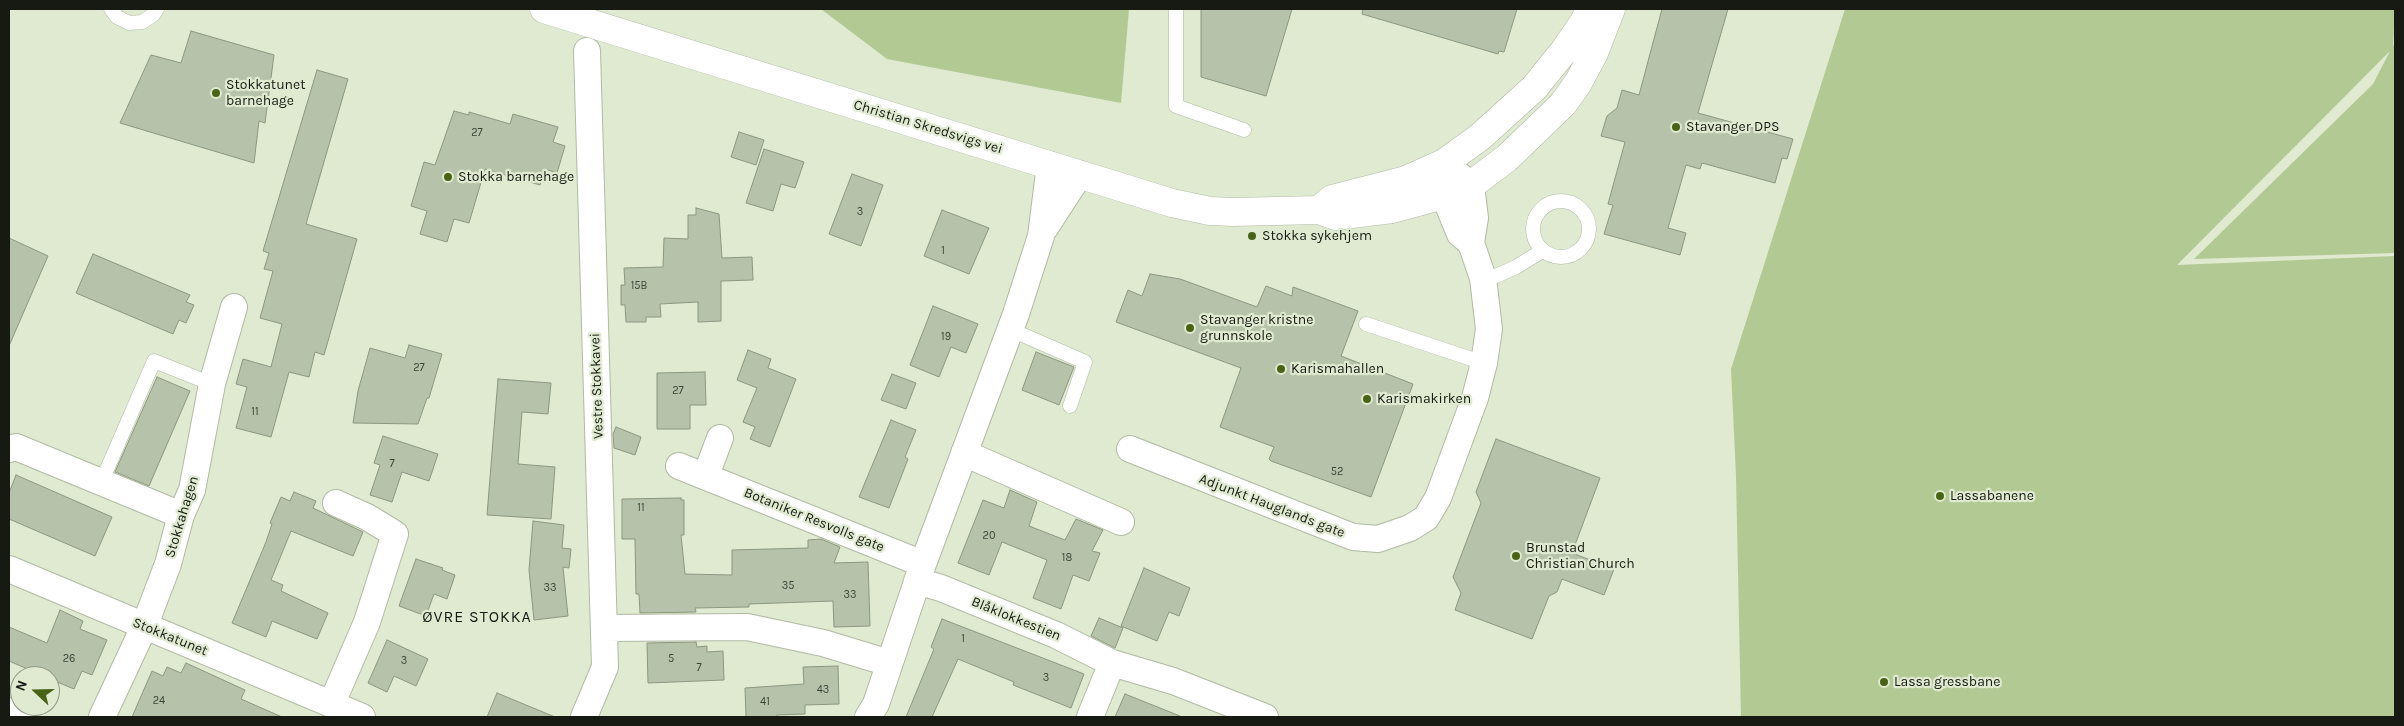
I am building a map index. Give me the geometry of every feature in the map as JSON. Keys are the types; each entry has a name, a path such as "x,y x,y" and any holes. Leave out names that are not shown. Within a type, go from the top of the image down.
{"main road":[{"path":"1444,163 1480,137 1534,88 1564,51 1584,22 1590,9"},
{"path":"1444,196 1471,185 1506,158 1563,104 1578,83 1594,53 1611,9"},
{"name":"Christian Skredsvigs vei","path":"559,11 1172,203 1210,211 1318,210 1335,216 1392,208 1444,196"},
{"name":"Christian Skredsvigs vei","path":"1318,210 1332,199 1406,180 1444,163"}],"street":[{"name":"Vestre Stokkavei","path":"584,717 605,667 587,51"},
{"path":"1444,163 1471,185"},
{"name":"Adjunkt Hauglands gate","path":"1444,163 1444,196 1460,234 1471,243"},
{"path":"1041,236 1050,165"},
{"path":"868,717 876,704 920,572 1010,332 1041,236 1056,207 1087,176"},
{"name":"Adjunkt Hauglands gate","path":"1130,449 1353,537 1378,539 1410,528 1426,518 1438,498 1475,398 1484,363 1489,328 1483,278 1471,243 1475,218 1471,185"},
{"name":"Stokkahagen","path":"102,717 144,627 168,564 181,515 192,490 212,384 234,307"},
{"path":"706,475 720,438"},
{"path":"9,449 16,447 181,515"},
{"path":"964,453 1121,522"},
{"name":"Botaniker Resvolls gate","path":"679,466 706,475 920,572"},
{"path":"332,703 367,622 395,534 367,517 336,503"},
{"name":"Stokkatunet","path":"9,569 362,717"},
{"name":"Blåklokkestien","path":"920,572 1112,663 1173,681 1265,717"},
{"path":"604,628 747,627 823,643 889,663"},
{"path":"1090,717 1112,663"},
{"path":"9,711 22,717"}],"lane":[{"path":"111,9 117,17 129,23 142,22 153,15 157,9"},
{"path":"1176,9 1176,106 1244,130"},
{"path":"1558,202 1568,202 1578,206 1585,214 1589,223 1589,233 1580,251 1561,258 1551,256 1542,250 1534,235 1536,218 1541,210 1548,204 1558,202"},
{"path":"1483,278 1496,276 1516,268 1542,250"},
{"path":"1366,324 1484,363"},
{"path":"1010,332 1085,362 1070,406"},
{"path":"101,483 154,361 212,384"}],"green space":[{"path":"821,9 1129,9 1121,103 887,59"},
{"name":"Lassabanene","path":"1845,9 2395,9 2393,46 2395,43 2395,253 2194,259 2373,84 2390,51 2177,265 2395,256 2395,717 1741,717 1736,476 1731,369"}],"building":[{"path":"1201,9 1292,9 1266,96 1201,77"},
{"path":"1363,9 1517,9 1504,52 1499,51 1498,54 1362,14"},
{"name":"Stavanger DPS","path":"1662,9 1728,9 1698,113 1793,139 1787,159 1782,158 1775,183 1702,163 1700,169 1686,165 1668,228 1686,233 1680,255 1604,234 1613,205 1608,204 1625,142 1601,136 1607,116 1617,108 1622,90 1639,95"},
{"path":"191,31 274,55 265,123 259,121 254,163 120,123 151,55 181,63"},
{"path":"317,70 348,79 306,224 357,239 324,355 315,352 309,377 289,372 271,437 236,428 247,387 236,384 243,359 271,367 282,324 260,318 273,271 264,269 269,253 263,251"},
{"name":"Stokka barnehage","path":"454,111 469,115 469,112 510,124 513,114 558,127 553,142 565,146 557,173 545,169 540,185 485,169 469,223 454,219 447,242 420,234 427,211 411,206 424,162 435,165"},
{"path":"739,132 764,140 756,165 731,157"},
{"path":"764,149 804,162 795,188 781,184 773,211 746,203"},
{"path":"852,174 883,185 861,246 829,234"},
{"path":"696,208 719,214 722,258 752,257 753,280 721,281 721,321 698,322 698,302 660,304 661,317 646,317 646,322 626,322 625,305 621,305 621,285 625,285 624,268 663,267 664,238 688,239 688,215 696,215"},
{"path":"942,210 989,228 969,274 924,256"},
{"path":"9,238 48,256 9,346"},
{"path":"93,254 190,295 186,302 194,305 186,323 179,320 173,334 76,293"},
{"path":"1150,274 1180,279 1257,307 1266,286 1292,296 1293,287 1358,311 1341,356 1413,384 1371,497 1271,461 1269,459 1274,447 1220,427 1241,368 1116,322 1128,290 1142,296"},
{"path":"933,306 978,324 966,353 951,347 939,377 910,365"},
{"path":"409,345 442,354 429,398 427,398 418,424 353,423 358,391 370,348 405,358"},
{"path":"748,350 771,359 768,368 796,379 770,447 750,439 755,427 743,422 757,388 737,380"},
{"path":"1036,352 1074,367 1059,405 1022,390"},
{"path":"705,372 706,405 690,405 690,429 657,429 657,373"},
{"path":"892,374 916,383 906,409 881,400"},
{"path":"157,377 190,391 149,486 115,472"},
{"path":"498,379 551,383 548,414 522,412 518,464 555,467 551,519 487,515"},
{"path":"891,420 916,430 905,457 908,459 889,508 859,497"},
{"path":"616,427 641,437 635,455 614,448 613,434"},
{"path":"383,436 438,454 429,481 402,472 392,502 370,495 380,465 374,463"},
{"name":"Brunstad Christian Church","path":"1496,439 1600,478 1572,553 1614,569 1604,595 1562,579 1557,592 1549,596 1532,639 1455,610 1461,593 1453,577 1481,503 1476,492"},
{"path":"16,475 112,517 95,556 9,519 9,493"},
{"path":"1010,490 1037,502 1029,526 1065,540 1076,519 1103,530 1092,551 1100,553 1089,581 1073,575 1061,609 1033,598 1047,560 1002,542 989,575 958,563 983,500 1004,508"},
{"path":"294,492 316,501 313,508 363,532 353,556 291,531 271,580 283,585 281,591 328,613 317,639 272,621 266,637 232,623 266,542 272,524 270,523 281,497 290,501"},
{"path":"681,498 681,500 684,500 684,535 681,535 685,574 732,575 732,550 808,548 808,540 821,539 840,547 834,563 868,562 870,626 834,627 833,601 749,604 749,607 695,608 696,612 640,613 639,594 636,594 635,539 622,539 622,499"},
{"path":"533,521 564,525 562,548 571,549 569,568 563,567 568,616 534,620 529,570"},
{"path":"416,559 443,568 442,570 455,575 447,599 434,594 426,616 399,606"},
{"path":"1144,568 1190,588 1179,616 1169,612 1157,641 1121,626"},
{"path":"60,610 83,621 80,629 107,640 92,675 82,671 74,689 60,683 60,666 21,666 9,661 9,627 47,643"},
{"path":"1099,618 1123,628 1115,648 1091,636"},
{"path":"942,619 1084,674 1071,708 1013,685 1014,682 958,659 932,717 906,717 934,649 931,647"},
{"path":"387,640 428,659 416,686 394,676 387,692 368,683"},
{"path":"696,642 697,647 707,646 707,652 723,651 724,680 648,683 647,643"},
{"path":"186,663 245,690 241,699 282,717 132,717 152,671 163,676 167,667 181,673"},
{"path":"838,666 839,704 805,705 805,714 777,715 777,717 746,717 745,688 804,684 803,667"},
{"path":"497,693 555,717 487,717"},
{"path":"1125,694 1180,716 1115,717"}],"place":[{"name":"Stokkatunet barnehage","path":"216,93"},
{"name":"Stavanger DPS","path":"1676,127"},
{"name":"Stokka barnehage","path":"448,177"},
{"name":"Stokka sykehjem","path":"1252,236"},
{"name":"Stavanger kristne grunnskole","path":"1190,328"},
{"name":"Karismahallen","path":"1281,369"},
{"name":"Karismakirken","path":"1367,399"},
{"name":"Lassabanene","path":"1940,496"},
{"name":"Brunstad Christian Church","path":"1516,556"},
{"name":"Lassa gressbane","path":"1884,682"}],"district":[{"name":"ØVRE STOKKA","path":"477,617"}]}
